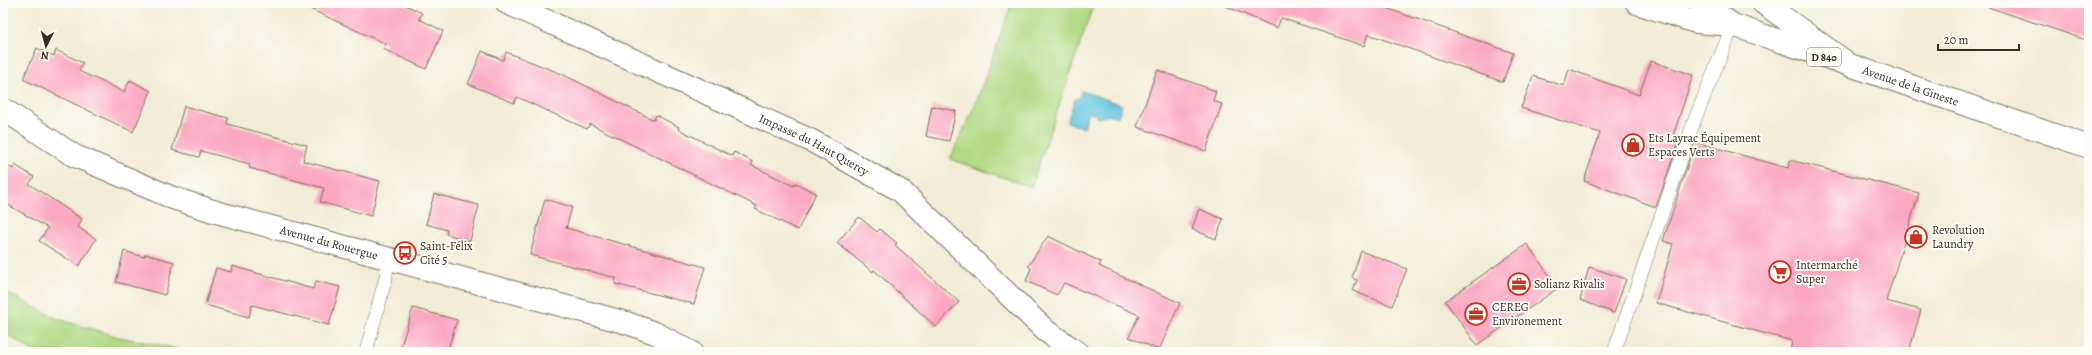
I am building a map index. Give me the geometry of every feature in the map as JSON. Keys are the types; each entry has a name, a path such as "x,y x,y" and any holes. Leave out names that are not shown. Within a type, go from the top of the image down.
{"street":[{"name":"Impasse du Haut Quercy","path":"507,3 812,141 901,191 1046,332 1077,352"},
{"name":"Avenue de la Gineste","path":"1637,3 1696,22 1733,25 1854,68 2089,147"},
{"name":"Avenue de la Gineste","path":"1701,3 1733,25"},
{"path":"1763,3 1854,68"},
{"name":"Avenue du Rouergue","path":"3,110 72,155 173,198 216,212 627,323 656,333 691,352"}],"lane":[{"path":"1614,352 1695,119 1733,25"},
{"path":"366,352 386,277 387,258"}],"green space":[{"path":"1012,3 1094,3 1031,187 950,159 976,103"},
{"path":"3,291 58,319 119,337 192,352 35,352 3,332"}],"water":[{"path":"1082,91 1122,105 1118,117 1111,115 1097,118 1094,113 1090,113 1087,116 1084,128 1067,122 1075,99 1079,98"}],"building":[{"path":"297,3 401,3 422,13 419,19 443,31 426,69 383,49 386,44"},
{"path":"1218,3 1372,3 1513,53 1503,82 1368,34 1364,46 1281,18 1277,28"},
{"path":"1989,3 2089,3 2089,41 1988,7"},
{"path":"37,48 54,56 56,50 83,63 79,71 124,92 130,80 151,91 133,132 23,79"},
{"path":"482,51 503,60 506,52 562,74 654,120 656,115 679,127 678,129 732,156 734,152 753,162 751,165 794,186 795,183 816,193 798,230 755,209 757,206 590,124 587,129 517,97 514,103 468,84"},
{"name":"Ets Layrac Équipement Espaces Verts","path":"1651,61 1693,75 1673,136 1680,138 1656,207 1584,181 1600,133 1521,108 1533,76 1564,86 1569,69 1639,95"},
{"path":"1157,70 1216,91 1213,101 1222,104 1206,151 1137,127"},
{"path":"184,106 228,118 227,124 307,145 303,161 380,181 371,216 320,202 324,188 249,168 250,164 201,151 199,157 172,150"},
{"path":"932,106 956,111 949,141 926,136"},
{"name":"Intermarché Super","path":"1695,142 1788,168 1790,160 1919,193 1886,301 1921,310 1909,352 1790,352 1792,341 1656,303 1673,244 1663,241"},
{"path":"3,163 13,169 15,165 34,177 29,184 82,219 78,227 96,239 79,266 39,241 48,228 3,202"},
{"path":"434,194 479,205 470,241 446,234 447,230 426,224"},
{"path":"545,199 572,207 566,228 705,267 694,304 615,284 616,278 530,255"},
{"path":"1199,209 1223,219 1216,239 1192,229"},
{"path":"859,217 877,232 880,229 897,243 895,245 959,302 936,327 874,270 873,272 837,243"},
{"path":"1048,236 1101,262 1099,266 1180,303 1159,350 1129,337 1139,315 1064,283 1057,295 1026,281 1031,268 1028,266"},
{"path":"1527,244 1558,288 1477,345 1445,301"},
{"path":"124,251 144,257 145,254 174,262 165,295 116,282"},
{"path":"1361,251 1407,269 1392,306 1353,291 1357,280 1352,278"},
{"path":"232,266 313,289 316,281 340,287 329,325 252,305 249,317 205,305 216,268 231,272"},
{"path":"1589,267 1626,279 1614,313 1580,300"},
{"path":"413,308 457,320 447,352 421,352 401,346"}],"place":[{"name":"Ets Layrac Équipement Espaces Verts","path":"1633,145"},
{"name":"Revolution Laundry","path":"1916,237"},
{"name":"Saint-Félix Cité 5","path":"405,253"},
{"name":"Intermarché Super","path":"1780,272"},
{"name":"Solianz Rivalis","path":"1519,284"},
{"name":"CEREG Environement","path":"1476,314"}]}
